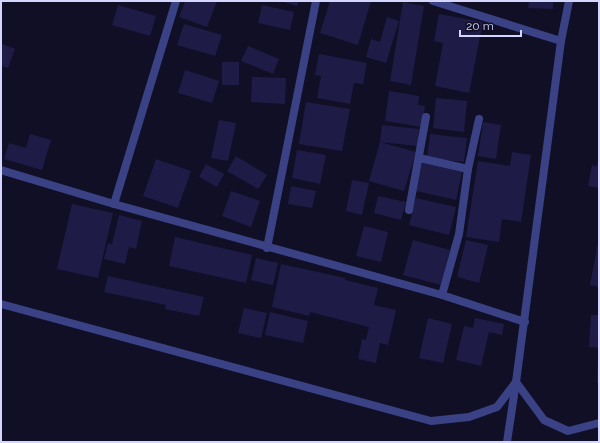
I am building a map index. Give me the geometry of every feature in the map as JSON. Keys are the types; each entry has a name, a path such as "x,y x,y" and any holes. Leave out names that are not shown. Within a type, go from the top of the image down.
{"street":[{"path":"114,204 176,1"},
{"path":"267,248 316,1"},
{"path":"433,1 561,41"},
{"path":"507,442 525,322 561,41 568,1"},
{"path":"409,210 426,117"},
{"path":"442,295 459,234 468,169 479,119"},
{"path":"419,158 468,169"},
{"path":"1,170 267,248 442,295 525,322"},
{"path":"1,304 431,421 469,417 497,407 516,382"},
{"path":"516,382 544,420 568,431 599,423"}],"building":[{"path":"185,1 217,1 207,27 179,17"},
{"path":"280,1 299,1 297,6"},
{"path":"330,1 371,1 358,45 320,33"},
{"path":"529,1 553,1 553,9 528,8"},
{"path":"403,2 424,6 411,85 390,81"},
{"path":"118,5 156,16 150,36 112,25"},
{"path":"262,5 294,12 290,30 258,23"},
{"path":"439,14 483,22 469,93 435,86 443,43 434,41"},
{"path":"387,17 399,21 386,63 366,57 371,39 380,42"},
{"path":"184,24 222,35 215,56 177,45"},
{"path":"2,44 15,49 8,68 1,66"},
{"path":"248,46 279,59 273,74 241,61"},
{"path":"319,54 367,63 363,84 354,83 350,104 317,98 321,76 315,75"},
{"path":"222,62 239,62 239,85 222,85"},
{"path":"185,70 219,81 212,103 178,93"},
{"path":"252,77 286,78 285,104 251,102"},
{"path":"389,91 419,96 418,105 425,106 422,127 385,121"},
{"path":"436,98 467,101 464,132 433,128"},
{"path":"306,102 350,109 342,151 299,144"},
{"path":"219,120 236,123 228,161 211,158"},
{"path":"483,122 501,125 496,159 478,156"},
{"path":"382,125 419,129 417,146 380,142"},
{"path":"30,134 51,140 42,170 4,159 9,143 26,148"},
{"path":"430,134 467,138 464,162 427,158"},
{"path":"380,142 416,152 404,191 369,181"},
{"path":"297,150 326,155 320,184 292,178"},
{"path":"512,152 531,155 521,222 502,219 499,242 466,237 478,161 510,166"},
{"path":"236,156 267,175 258,189 227,171"},
{"path":"156,159 191,171 178,208 143,196"},
{"path":"598,161 599,188 588,186 592,165 597,166"},
{"path":"422,163 462,172 456,200 416,191"},
{"path":"206,164 224,174 217,187 199,177"},
{"path":"352,180 369,183 362,215 346,211"},
{"path":"291,186 316,191 312,208 288,204"},
{"path":"231,191 260,201 251,227 222,216"},
{"path":"378,196 406,202 401,220 374,213"},
{"path":"416,198 456,207 449,235 409,225"},
{"path":"72,204 113,213 98,278 57,269"},
{"path":"119,215 142,221 136,249 129,247 125,264 104,259 108,243 112,244"},
{"path":"364,226 388,232 381,262 356,256"},
{"path":"175,237 252,255 246,283 169,266"},
{"path":"413,240 450,250 441,285 403,275"},
{"path":"466,240 488,245 479,283 457,277"},
{"path":"599,243 599,287 590,285"},
{"path":"256,258 278,263 273,285 251,280"},
{"path":"281,264 345,278 345,280 378,288 374,305 396,310 388,345 380,343 376,363 358,359 362,339 366,340 369,327 310,312 309,316 272,307"},
{"path":"108,276 204,297 199,316 165,309 166,305 104,292"},
{"path":"244,308 267,313 261,338 238,333"},
{"path":"270,312 308,321 303,343 265,335"},
{"path":"591,315 599,315 599,348 589,347"},
{"path":"428,318 452,324 443,363 419,358"},
{"path":"475,318 504,324 502,335 489,332 481,366 456,360 464,326 473,328"},
{"path":"598,359 599,383 597,383"}]}
